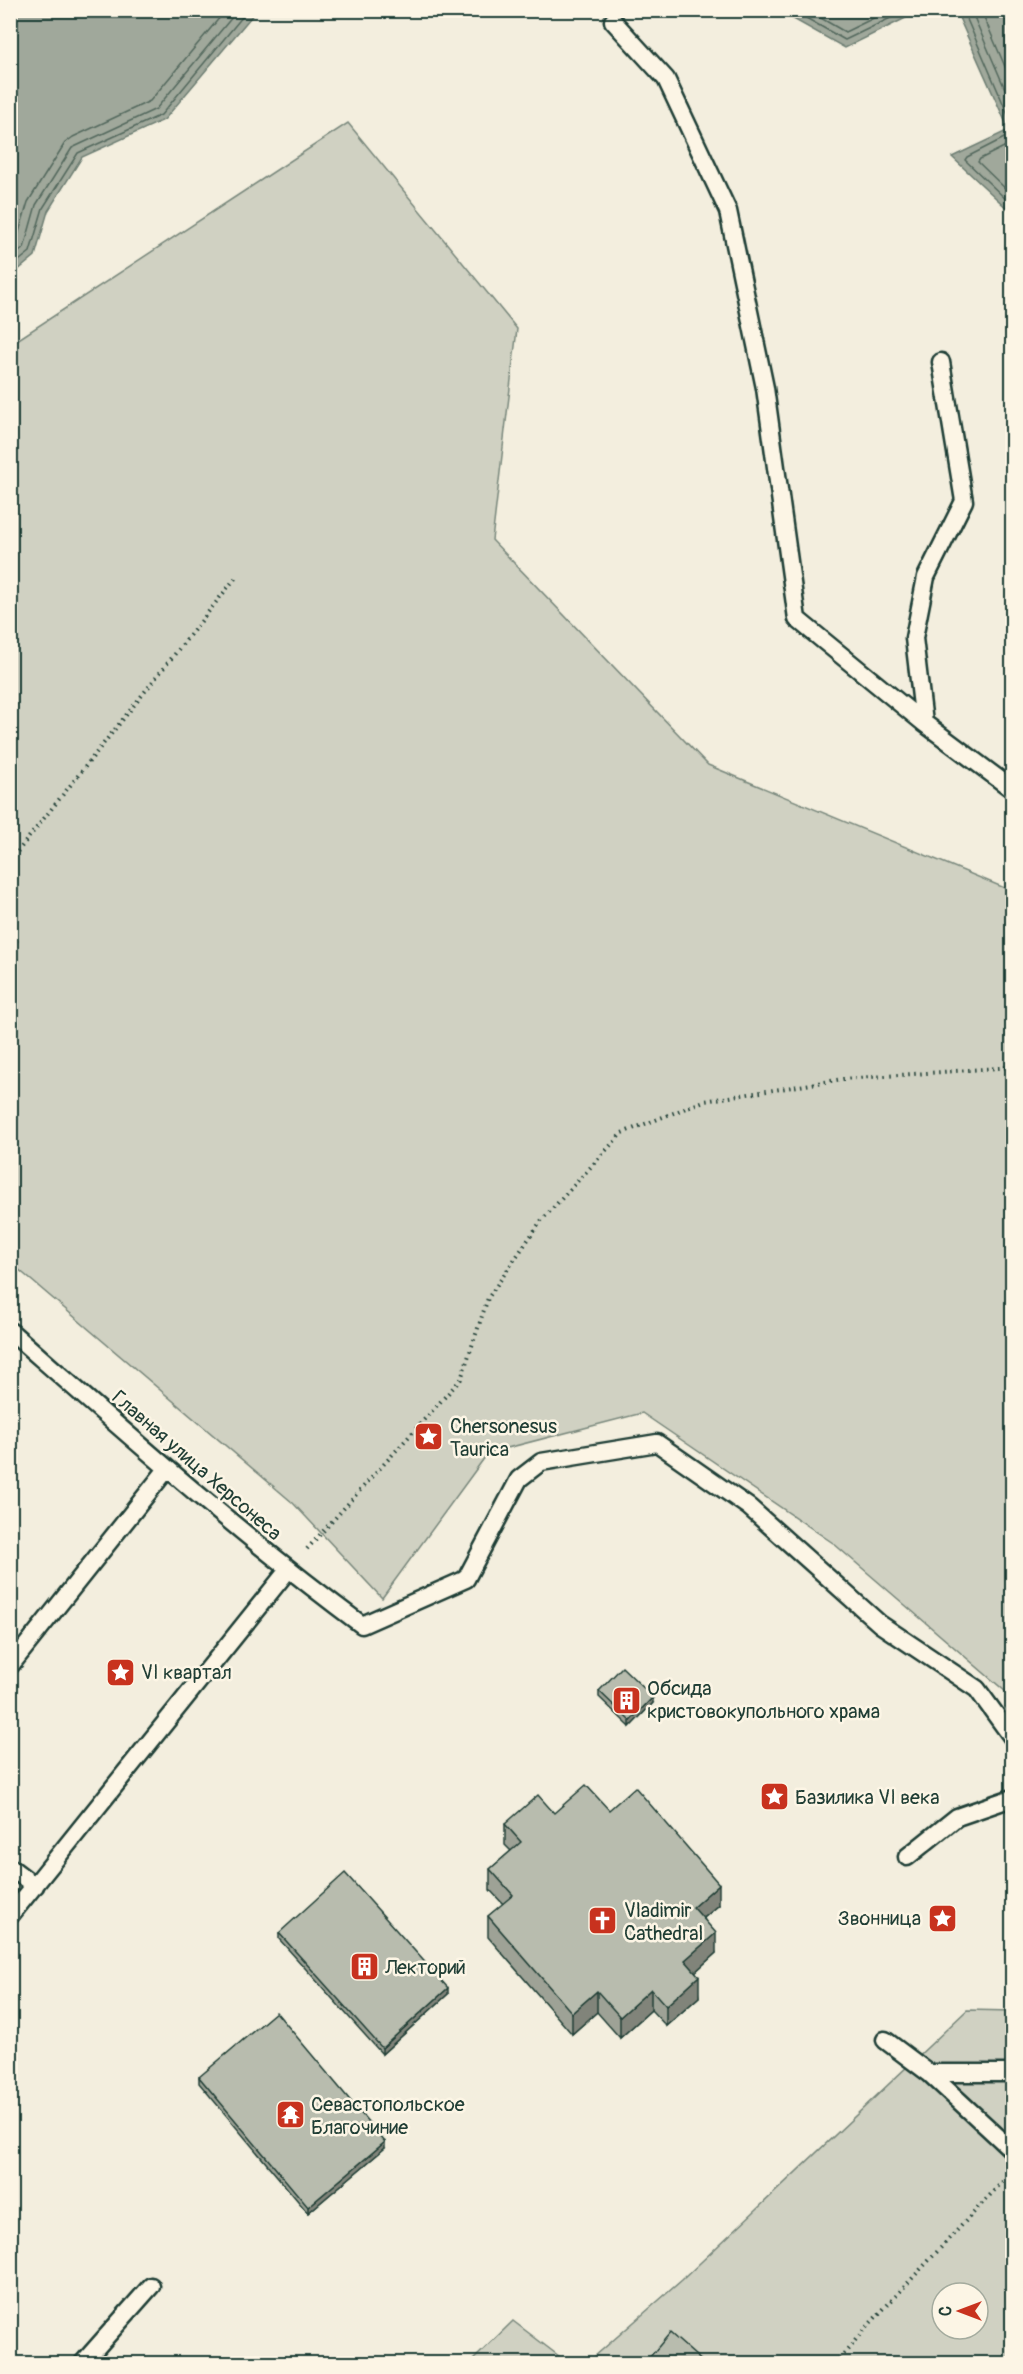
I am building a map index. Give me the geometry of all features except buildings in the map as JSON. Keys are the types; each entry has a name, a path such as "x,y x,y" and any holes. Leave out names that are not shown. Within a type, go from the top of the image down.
{"lane":[{"path":"613,21 666,79 728,211 765,388 797,619 924,723 1012,789"},
{"path":"924,723 914,638 926,577 964,501 941,362"},
{"name":"Главная улица Херсонеса","path":"10,1331 167,1469 288,1570 362,1625 466,1580 519,1479 541,1462 657,1443 749,1508 880,1624 977,1689 1012,1737"},
{"path":"10,1666 167,1469"},
{"path":"10,1916 288,1570"},
{"path":"907,1857 957,1816 1012,1798"},
{"path":"10,1867 35,1886"},
{"path":"885,2040 930,2073 1012,2150"},
{"path":"930,2073 1012,2073"},
{"path":"82,2364 151,2286"}],"path":[{"path":"10,861 237,576"},
{"path":"288,1570 461,1379 488,1298 541,1221 622,1133 704,1101 843,1079 1012,1067"},
{"path":"836,2364 862,2332 1012,2171"}],"shaded area":[{"path":"348,123 517,329 492,540 708,765 1012,891 1012,1697 833,1543 642,1413 488,1453 382,1598 293,1503 11,1263 10,950 18,941 10,933 11,344"},
{"path":"967,2010 1012,2011 1012,2363 586,2364 682,2280"},
{"path":"513,2321 568,2363 470,2363"}],"water":[{"path":"11,10 256,11 164,120 82,157 48,211 35,256 11,276"},
{"path":"920,10 845,48 779,11"},
{"path":"956,11 1012,11 1012,213 952,157 1009,130"}],"place":[{"name":"Chersonesus Taurica","path":"429,1437"},
{"name":"VI квартал","path":"120,1672"},
{"name":"Обсида кристовокупольного храма","path":"626,1700"},
{"name":"Базилика VI века","path":"774,1797"},
{"name":"Звонница","path":"942,1918"},
{"name":"Vladimir Cathedral","path":"603,1921"},
{"name":"Лекторий","path":"364,1967"},
{"name":"Севастопольское Благочиние","path":"290,2115"}]}
